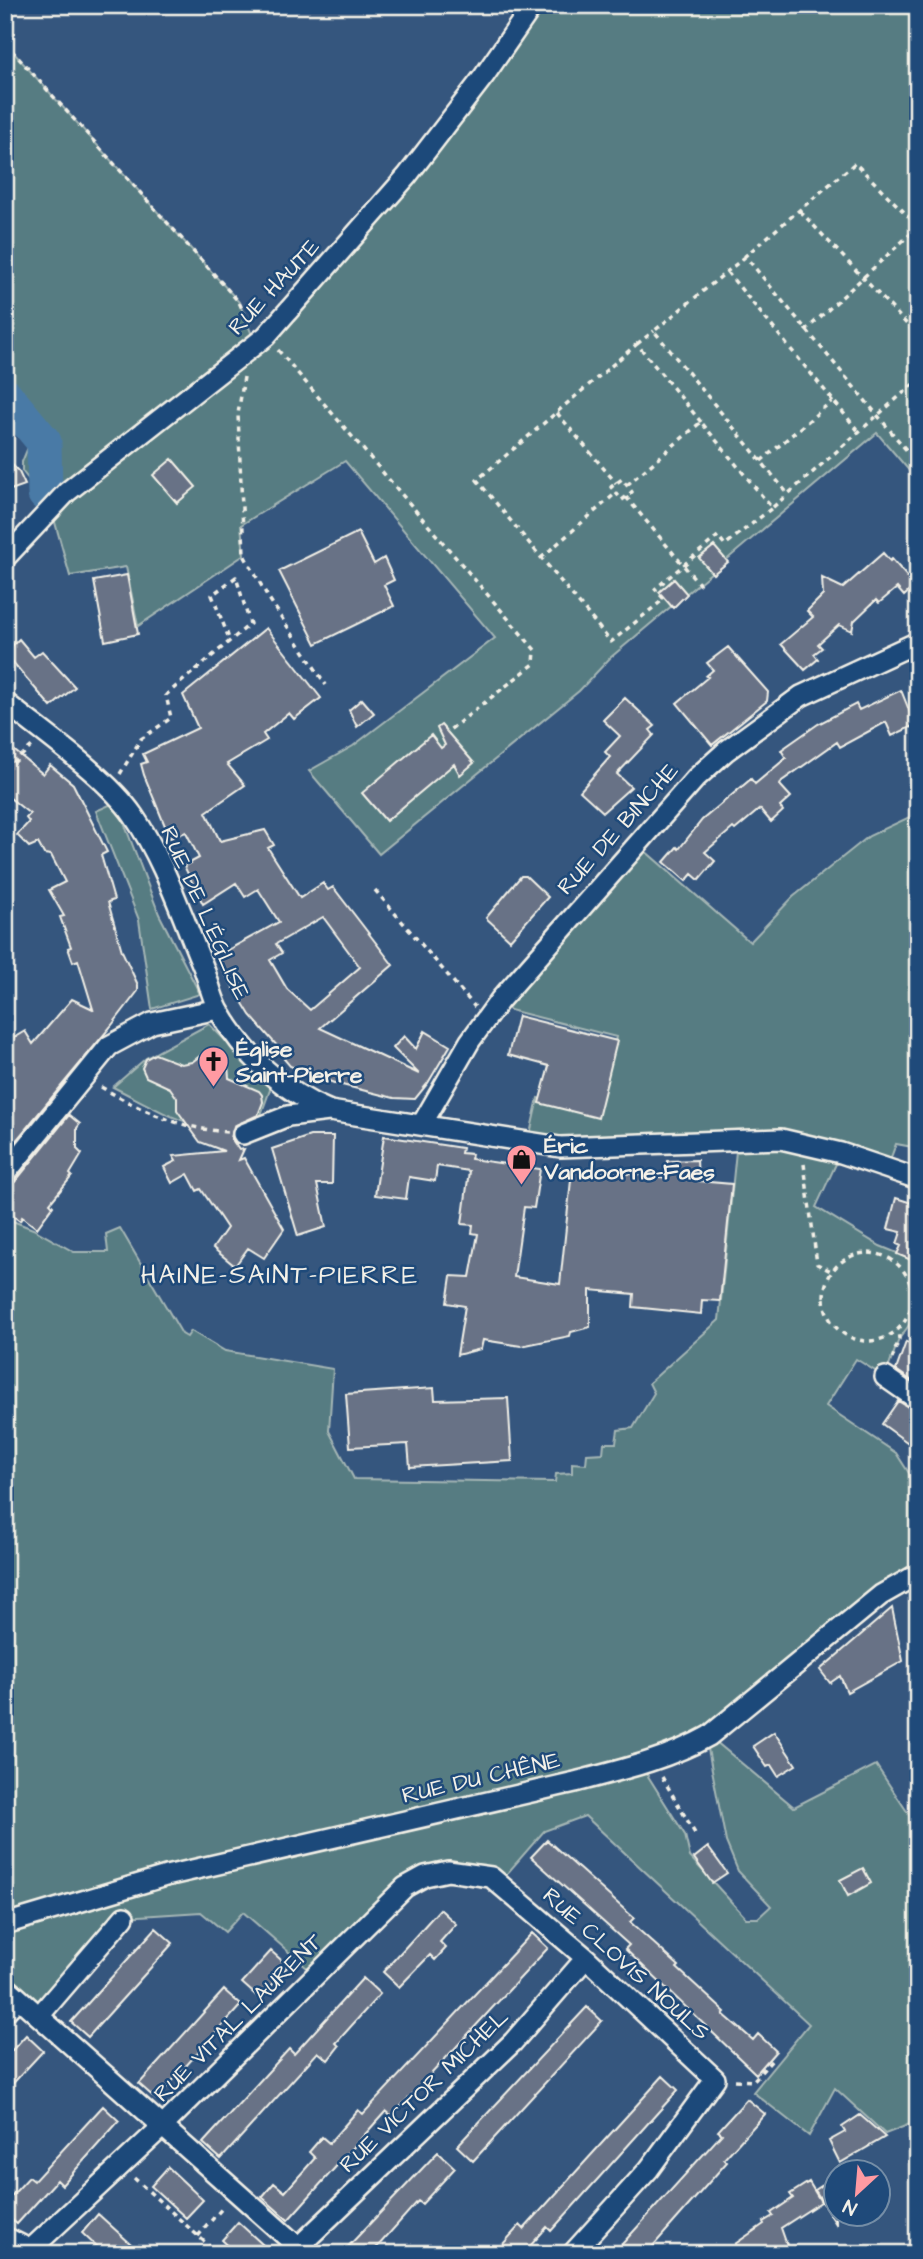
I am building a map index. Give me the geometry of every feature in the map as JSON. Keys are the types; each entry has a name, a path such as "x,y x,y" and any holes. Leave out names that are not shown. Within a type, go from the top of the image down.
{"street":[{"name":"RUE HAUTE","path":"5,558 67,492 256,346 407,176 484,76 533,5"},
{"name":"RUE DE BINCHE","path":"422,1124 485,1019 688,788 724,752 801,696 918,642"},
{"name":"RUE DE L'ÉGLISE","path":"5,702 110,790 132,813 149,839 188,928 218,1009 248,1050 282,1086 330,1111"},
{"path":"5,1174 109,1046 152,1023 218,1009"},
{"name":"RUE DE L'ÉGLISE","path":"243,1133 288,1116 330,1111 560,1147 761,1139 802,1142 918,1179"},
{"path":"885,1377 918,1400"},
{"name":"RUE DU CHÊNE","path":"5,1924 166,1876 561,1785 687,1748 709,1736 881,1595 918,1574"},
{"name":"RUE VITAL LAURENT","path":"34,2252 405,1887 425,1876 448,1871 480,1874 499,1884"},
{"name":"RUE CLOVIS NOULS","path":"499,1884 586,1958 714,2082"},
{"path":"39,2016 124,1917"},
{"name":"RUE VICTOR MICHEL","path":"294,2250 513,2042 586,1958"},
{"path":"10,1998 39,2016 236,2192 294,2250"},
{"path":"572,2254 649,2169 714,2082"},
{"path":"5,2237 34,2252"}],"path":[{"path":"5,43 239,302 247,316 256,346 243,380 238,414 244,555 268,597 326,684"},
{"path":"805,331 918,227 855,163 477,480 611,642 664,599 655,589 683,565 718,536 725,545 860,433 918,380"},
{"path":"800,211 918,337"},
{"path":"745,256 918,464"},
{"path":"727,272 860,433"},
{"path":"274,327 281,356 535,650 534,664 447,732"},
{"path":"654,331 788,494"},
{"path":"637,344 772,508"},
{"path":"761,461 833,400"},
{"path":"556,414 617,483"},
{"path":"627,485 701,422"},
{"path":"622,479 627,485 632,492 622,500 611,488 622,479"},
{"path":"541,558 616,494"},
{"path":"626,497 700,585"},
{"path":"110,790 141,739 171,718 166,695 230,641 250,624 236,577 212,595 230,641"},
{"path":"6,770 27,749 51,739"},
{"path":"374,890 485,1019"},
{"path":"82,1076 135,1108 193,1129 243,1133"},
{"path":"802,1142 817,1264 831,1272"},
{"path":"908,1316 912,1302 909,1281 896,1263 884,1255 855,1254 831,1272 825,1285 823,1299 834,1326 851,1338 872,1341 898,1329 908,1316 918,1295"},
{"path":"885,1377 899,1339 898,1329"},
{"path":"654,1759 696,1835"},
{"path":"714,2082 753,2081 773,2059"},
{"path":"120,2166 218,2254"},
{"path":"198,2236 236,2192"}],"green space":[{"path":"533,5 918,5 918,481 877,433 610,658 579,691 379,854 309,771 353,746 495,638 345,461 241,525 244,555 138,626 126,567 70,576 51,508 22,471 22,462 29,445 11,426 5,430 5,43 239,302 256,345"},
{"path":"116,802 159,914 200,994 152,1009 139,920 96,811"},
{"path":"918,813 918,1148 896,1144 887,1168 841,1153 816,1207 880,1246 917,1261 913,1273 918,1275 918,1313 899,1339 885,1377 856,1359 826,1406 896,1453 918,1487 918,1574 709,1736 794,1807 876,1765 918,1828 918,2121 885,2134 835,2088 809,2136 753,2092 809,2024 585,1816 544,1831 499,1883 435,1873 315,1975 243,1912 225,1932 201,1912 124,1917 39,2016 5,1986 5,1218 33,1229 74,1252 108,1252 106,1234 120,1228 182,1334 187,1337 191,1331 225,1351 333,1369 329,1431 354,1479 555,1482 556,1474 572,1473 572,1463 586,1464 587,1454 603,1453 604,1443 616,1443 618,1430 633,1428 654,1393 649,1383 719,1320 737,1141 528,1143 538,1098 597,1113 616,1037 510,1010 500,1000 637,844 750,942 793,897 869,836","holes":["687,1748 708,1749 726,1842 738,1871 771,1906 758,1918 746,1918 690,1857 685,1835 641,1765"]},
{"path":"209,1024 271,1087 258,1123 218,1128 200,1125 165,1113 113,1087 146,1058"}],"building":[{"path":"5,457 19,472 25,485 5,492"},
{"path":"172,459 196,487 177,503 153,475"},
{"path":"358,532 374,564 384,558 394,580 384,585 394,606 316,644 279,571"},
{"path":"714,546 728,562 713,574 699,558"},
{"path":"883,553 890,561 892,559 915,586 904,596 897,588 879,603 876,600 854,621 852,631 839,625 818,644 822,648 814,654 818,659 805,670 781,644 813,617 807,611 823,595 822,578 843,588"},
{"path":"127,575 138,634 105,641 94,581"},
{"path":"674,579 687,594 673,608 659,592"},
{"path":"266,628 321,698 294,719 289,713 263,734 267,740 227,764 245,785 206,812 220,841 265,830 274,845 268,848 300,898 323,883 328,890 333,887 393,965 320,1028 419,1074 393,1048 404,1036 416,1049 425,1031 450,1046 415,1099 394,1098 334,1083 290,1066 284,1059 286,1056 250,1015 215,957 279,922 258,889 245,897 236,883 203,904 184,866 199,858 186,832 170,838 141,764 147,762 143,754 198,728 183,695","holes":["323,917 360,967 310,1010 287,989 270,960 282,953 276,944"]},
{"path":"19,639 34,657 42,651 75,687 51,707 5,653"},
{"path":"728,647 768,692 767,701 712,745 677,703 708,677 706,676 713,670 707,663"},
{"path":"901,690 915,725 892,736 886,722 840,747 837,742 782,781 780,785 791,797 780,807 783,811 771,822 760,809 735,830 733,828 705,852 715,861 699,880 692,874 686,881 664,862 677,847 679,849 702,820 751,779 755,784 786,758 781,750 818,724 856,704 859,710"},
{"path":"625,698 655,726 650,730 654,735 617,774 631,787 603,812 580,791 610,757 605,752 620,736 603,720"},
{"path":"362,699 374,713 357,727 349,710"},
{"path":"441,725 474,763 460,775 454,764 386,821 362,793 431,735 441,748 445,745 437,728"},
{"path":"5,743 43,774 50,765 73,784 107,852 101,855 114,900 108,902 122,951 138,985 138,991 5,1154 5,1043 25,1031 33,1044 72,999 93,1009 78,960 73,962 68,948 71,947 60,917 64,916 49,890 65,882 51,855 44,854 38,843 29,847 17,835 29,822 26,818 30,814 5,794"},
{"path":"521,876 526,876 548,897 510,940 486,918"},
{"path":"518,1016 617,1041 598,1118 539,1103 549,1066 508,1055"},
{"path":"205,1052 222,1056 228,1064 229,1078 259,1091 262,1095 263,1102 258,1115 234,1126 231,1138 239,1150 244,1149 239,1160 244,1158 284,1229 264,1258 248,1248 235,1266 213,1248 227,1228 201,1189 197,1191 188,1174 172,1183 164,1167 176,1161 173,1156 224,1151 200,1142 177,1110 177,1098 170,1088 146,1077 142,1068 146,1059 155,1054 181,1064 192,1062"},
{"path":"69,1115 80,1124 77,1128 77,1149 82,1154 70,1174 72,1176 50,1203 53,1206 37,1228 22,1217 20,1221 5,1210 5,1186 15,1182"},
{"path":"310,1136 333,1136 332,1184 317,1184 326,1227 298,1236 272,1149"},
{"path":"384,1136 462,1148 461,1153 472,1154 471,1159 540,1169 534,1208 524,1207 514,1277 560,1284 571,1180 560,1167 668,1178 667,1161 697,1160 698,1181 732,1184 720,1301 702,1300 701,1314 633,1307 634,1294 590,1290 590,1327 571,1332 570,1336 521,1346 483,1340 481,1349 457,1355 465,1306 447,1303 451,1276 470,1277 478,1234 472,1233 473,1225 462,1224 469,1171 437,1166 435,1181 409,1177 406,1199 375,1195"},
{"path":"896,1198 918,1205 918,1263 897,1254 901,1246 897,1244 901,1232 888,1229"},
{"path":"906,1342 918,1348 918,1385 896,1370"},
{"path":"434,1388 435,1400 508,1398 512,1461 410,1467 408,1444 350,1447 346,1394"},
{"path":"898,1401 918,1413 918,1437 911,1445 882,1424"},
{"path":"892,1608 903,1661 847,1692 840,1676 830,1683 820,1670"},
{"path":"774,1732 796,1765 778,1776 771,1765 767,1767 753,1746"},
{"path":"547,1840 634,1918 630,1922 679,1966 677,1968 725,2012 723,2014 753,2040 758,2034 776,2051 756,2074 625,1949 629,1945 531,1857"},
{"path":"708,1847 727,1873 712,1883 694,1858"},
{"path":"863,1868 871,1883 848,1896 840,1880"},
{"path":"440,1909 456,1924 440,1942 446,1948 435,1960 430,1955 399,1987 383,1972"},
{"path":"156,1928 173,1943 88,2037 71,2022"},
{"path":"532,1933 548,1948 392,2116 386,2111 288,2220 262,2197 274,2183 285,2192 315,2158 309,2152 322,2137 329,2143 358,2110 363,2114"},
{"path":"271,1951 288,1966 260,1999 242,1983"},
{"path":"363,1978 380,1994 336,2043 339,2046 328,2060 318,2052 221,2159 203,2143 289,2049 294,2054"},
{"path":"224,1990 241,2005 156,2099 139,2084"},
{"path":"587,2007 602,2021 473,2161 457,2146"},
{"path":"26,2035 43,2051 5,2092 5,2058"},
{"path":"663,2076 678,2090 551,2231 547,2227 523,2254 494,2254 520,2225 524,2229"},
{"path":"747,2099 765,2114 724,2159 727,2162 646,2254 613,2254 722,2134 718,2131"},
{"path":"103,2106 119,2121 62,2185 57,2180 17,2224 5,2214 5,2203 29,2177 34,2181"},
{"path":"860,2115 885,2137 849,2158 838,2158 829,2141 845,2132 842,2127"},
{"path":"438,2152 455,2168 422,2204 418,2201 371,2254 341,2254"},
{"path":"168,2167 203,2200 186,2218 151,2186"},
{"path":"809,2182 821,2202 781,2228 787,2245 774,2254 742,2254 735,2244 764,2224 763,2222 773,2216 771,2213 793,2198 790,2194"},
{"path":"822,2186 822,2201 815,2190"},
{"path":"98,2214 142,2254 104,2254 82,2233"},
{"path":"238,2222 273,2254 237,2254 222,2240"}],"waterway":[{"path":"5,395 44,442 45,494"}],"place":[{"name":"Église Saint-Pierre","path":"213,1089"},
{"name":"Éric Vandoorne-Faes","path":"521,1186"}],"district":[{"name":"HAINE-SAINT-PIERRE","path":"280,1275"}]}
